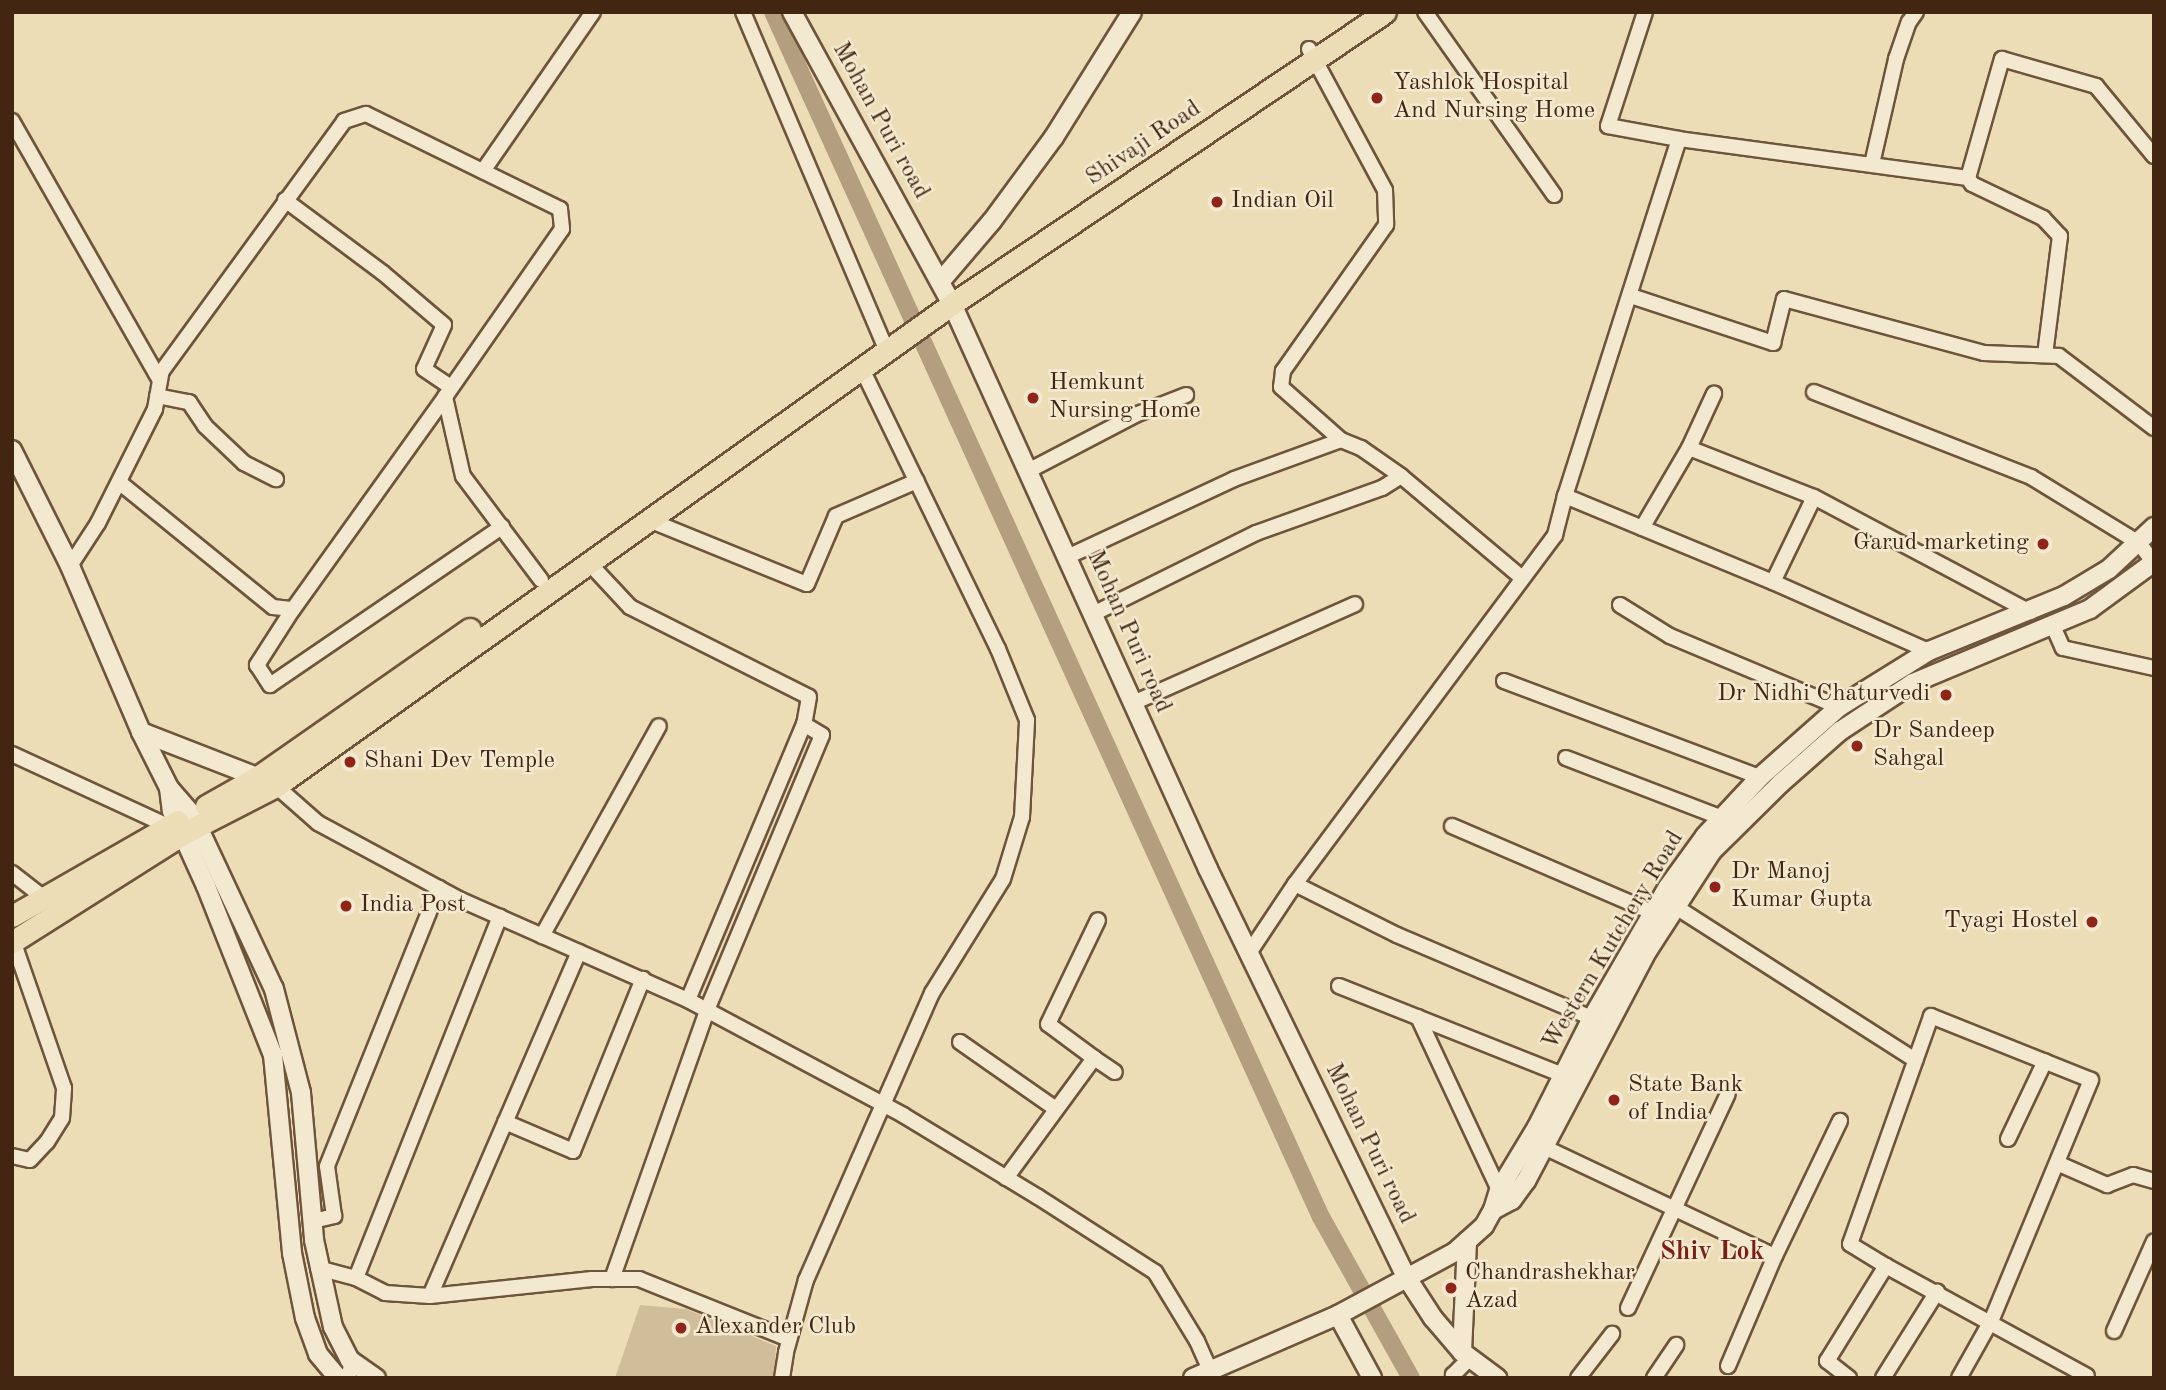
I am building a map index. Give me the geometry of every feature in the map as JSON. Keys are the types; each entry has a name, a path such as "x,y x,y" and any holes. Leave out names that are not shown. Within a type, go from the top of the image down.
{"main road":[{"path":"1312,55 1365,12"},
{"name":"Shivaji Road","path":"888,344 931,313 947,293 1312,55 1385,12"},
{"path":"267,781 541,580 862,369 888,344"},
{"path":"12,916 267,781 589,563 888,344"},
{"path":"13,941 184,824"}],"street":[{"path":"483,172 593,12"},
{"path":"743,12 888,344"},
{"name":"Mohan Puri road","path":"792,12 947,293 1249,953 1407,1278 1466,1355 1497,1378"},
{"path":"947,293 992,221 1054,137 1132,12"},
{"path":"1425,12 1555,195"},
{"path":"1644,12 1608,126 1679,139 1968,178 1972,184 2043,218 2060,236 2045,355"},
{"path":"1872,164 1896,59 1909,22 1916,12"},
{"path":"1312,55 1385,190 1386,225 1283,371 1280,387 1341,440 1361,448 1401,476 1521,577"},
{"path":"1968,178 2001,59 2096,86 2154,156"},
{"path":"70,566 98,523 155,409 162,371 344,121 366,114 560,209 562,229 293,609 257,665 270,685 502,527"},
{"path":"12,121 160,380"},
{"path":"1249,953 1295,884 1458,668 1521,577 1555,535 1565,496 1679,139"},
{"path":"285,200 383,273 444,325 424,369 448,392 463,475 541,580"},
{"path":"1631,296 1773,343 1784,299 1984,353 2059,356 2154,428"},
{"path":"782,1378 789,1339 806,1280 932,993 1003,879 1022,817 1027,720 998,649 862,369"},
{"path":"1493,1210 1512,1200 1526,1181 1648,950 1713,851 1781,782 1840,731 1913,683 2090,609 2154,562 2139,543 2031,477 1814,392"},
{"path":"1642,528 1689,447 1714,394"},
{"path":"1028,471 1135,415 1186,395"},
{"path":"157,396 189,402 205,426 244,463 276,479"},
{"path":"1067,557 1234,479 1341,440"},
{"path":"1689,447 1814,497 2030,612"},
{"path":"12,450 70,566 141,732 169,788 273,1055 292,1253 306,1318 318,1354 338,1378"},
{"path":"1093,614 1256,533 1382,488 1401,476"},
{"path":"649,520 807,584 836,516 917,481"},
{"path":"119,482 273,607 293,609"},
{"path":"1565,496 1773,582 1929,652"},
{"path":"1773,582 1814,497"},
{"name":"Western Kutchery Road","path":"1193,1378 1338,1315 1455,1252 1484,1226 1493,1210 1499,1190 1525,1148 1592,1018 1654,912 1698,846 1760,777 1839,707 1929,652 2030,612 2109,569 2154,527"},
{"path":"589,563 630,607 809,698 804,724 688,1000"},
{"path":"1133,703 1355,604"},
{"path":"1620,605 1670,636 1839,707"},
{"path":"2053,626 2063,648 2154,668"},
{"path":"1504,681 1760,777"},
{"path":"612,1279 707,1010 822,735 804,724"},
{"path":"542,936 659,726"},
{"path":"141,732 267,781 318,822 439,888 688,1000 882,1104 1006,1178 1156,1272 1197,1341 1210,1370"},
{"path":"12,754 184,824 274,989 301,1093 318,1268 332,1327 350,1370 376,1378"},
{"path":"1566,758 1722,818"},
{"path":"1452,826 1654,912"},
{"path":"12,873 44,898"},
{"path":"1295,884 1397,935 1592,1018"},
{"path":"313,1221 334,1216 327,1166 439,888"},
{"path":"1676,907 1915,1060"},
{"path":"356,1279 500,917"},
{"path":"1098,920 1048,1024 1115,1072"},
{"path":"12,1156 30,1160 47,1142 62,1118 64,1088 13,941"},
{"path":"430,1296 579,951"},
{"path":"505,1122 573,1151 643,979"},
{"path":"1339,986 1563,1075"},
{"path":"1959,1378 1991,1321 2091,1080 1931,1016 1850,1244 1885,1266 1991,1321 2090,1377"},
{"path":"1418,1017 1499,1190"},
{"path":"960,1042 1056,1109"},
{"path":"1006,1178 1094,1058"},
{"path":"2008,1139 2045,1061"},
{"path":"1628,1308 1728,1094"},
{"path":"1728,1366 1775,1256 1840,1121"},
{"path":"1544,1147 1775,1256"},
{"path":"2057,1163 2107,1185 2133,1175 2154,1181"},
{"path":"1455,1378 1453,1375 1466,1355 1466,1241"},
{"path":"2114,1331 2154,1241"},
{"path":"1849,1378 1827,1360 1885,1266"},
{"path":"318,1268 356,1279 385,1293 430,1296 531,1284 639,1279 789,1339"},
{"path":"1883,1378 1937,1292"},
{"path":"1338,1315 1372,1378"},
{"path":"1578,1378 1612,1334"},
{"path":"1654,1378 1676,1345"}],"shaded area":[{"name":"Alexander Club","path":"640,1305 686,1309 776,1346 774,1378 615,1378"}],"waterway":[{"path":"773,12 1321,1217 1411,1378"}],"place":[{"name":"Yashlok Hospital And Nursing Home","path":"1377,98"},
{"name":"Indian Oil","path":"1217,202"},
{"name":"Hemkunt Nursing Home","path":"1033,398"},
{"name":"Garud marketing","path":"2043,544"},
{"name":"Dr Nidhi Chaturvedi","path":"1946,695"},
{"name":"Dr Sandeep Sahgal","path":"1857,746"},
{"name":"Shani Dev Temple","path":"350,762"},
{"name":"Dr Manoj Kumar Gupta","path":"1715,887"},
{"name":"India Post","path":"346,906"},
{"name":"Tyagi Hostel","path":"2092,922"},
{"name":"State Bank of India","path":"1614,1100"},
{"name":"Chandrashekhar Azad","path":"1451,1288"},
{"name":"Alexander Club","path":"681,1328"}],"district":[{"name":"Shiv Lok","path":"1712,1253"}]}
